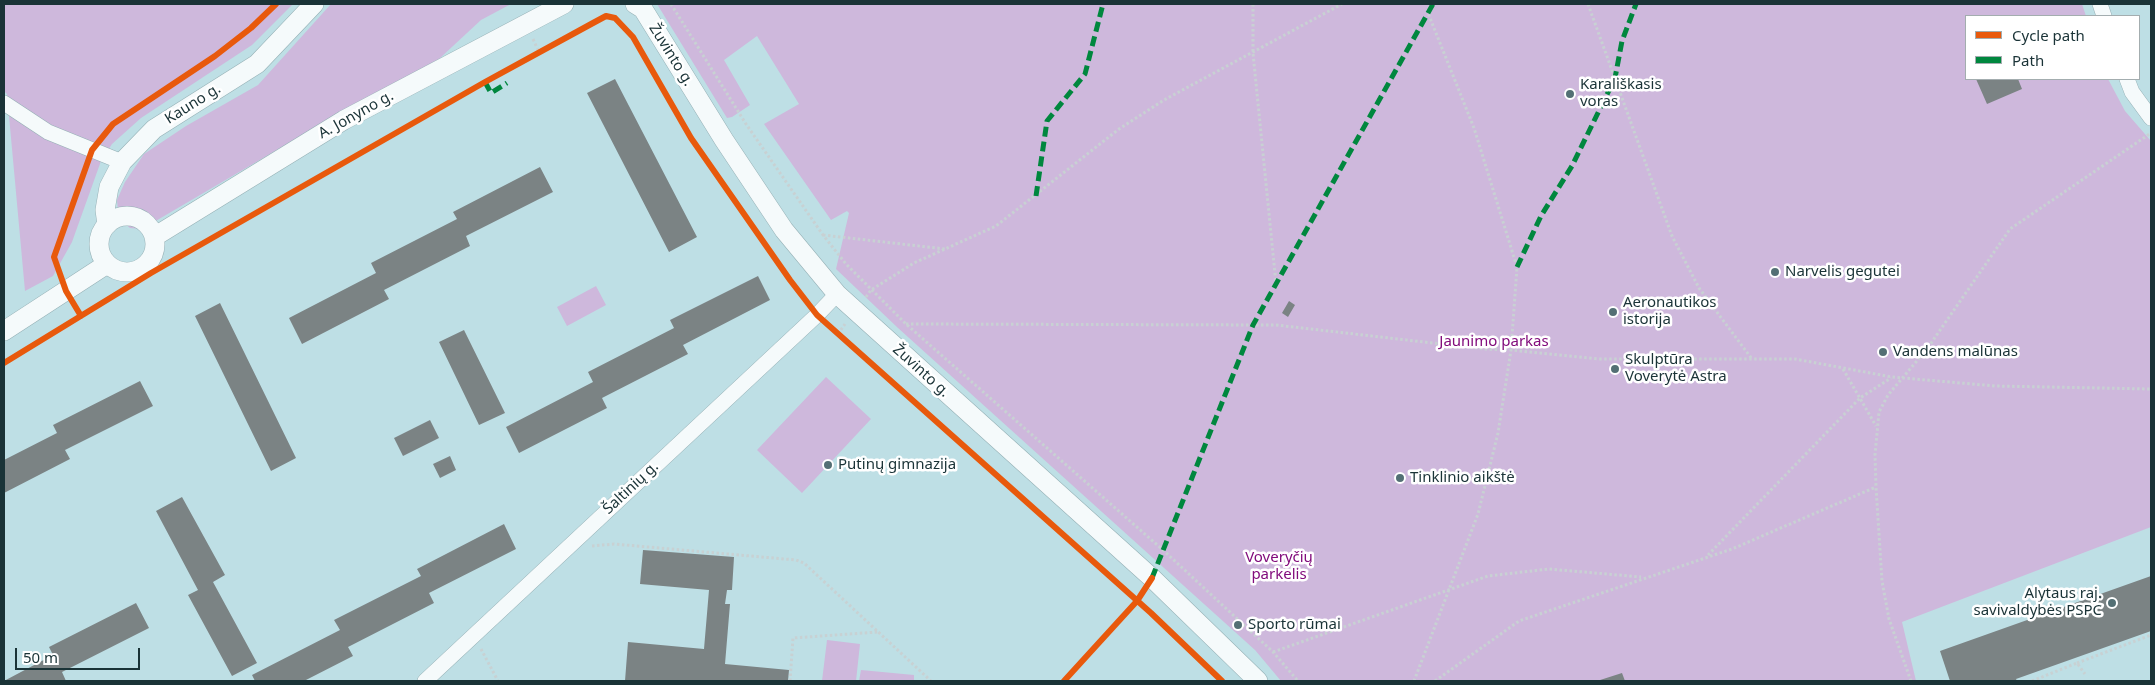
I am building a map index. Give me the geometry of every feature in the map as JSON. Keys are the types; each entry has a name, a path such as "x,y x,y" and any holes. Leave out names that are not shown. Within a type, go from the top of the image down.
{"street":[{"name":"Kauno g.","path":"107,225 105,210 109,187 122,162 154,129 257,64 314,4"},
{"name":"A. Jonyno g.","path":"154,237 344,120 564,4"},
{"name":"Žuvinto g.","path":"639,7 784,230 837,294 1152,578 1258,681"},
{"path":"2127,80 2132,92 2151,118"},
{"path":"4,103 48,132 122,162"},
{"path":"130,216 144,223 154,237 152,256 139,269 123,272 107,264 99,249 102,232 107,225 121,217 130,216"},
{"path":"4,331 107,264"},
{"name":"Šaltinių g.","path":"425,681 817,315 837,294"}],"path":[{"path":"671,4 746,124 823,236 846,264 906,324 1156,544 1273,652 1298,681"},
{"path":"1253,4 1253,53 1276,284"},
{"path":"838,334 871,290 914,263 996,226 1119,129 1164,100 1342,4"},
{"path":"1588,4 1672,236 1699,288 1752,359"},
{"path":"1414,681 1480,505 1498,433 1511,350 1517,267 1474,128 1428,13"},
{"path":"532,56 547,48"},
{"path":"1911,681 1889,619 1882,581 1876,487 1879,412 1888,395 1926,349 2010,229 2151,133"},
{"path":"823,236 946,249"},
{"path":"906,324 1276,325 1485,350 1511,350 1598,359 1796,359 1892,378 1995,386 2151,389"},
{"path":"1843,368 1877,428"},
{"path":"1706,557 1860,398 1892,378"},
{"path":"1435,681 1519,621 1643,577 1732,549 1876,487"},
{"path":"576,539 594,547 614,544 796,560 804,563 931,681"},
{"path":"1273,652 1488,576 1549,569 1643,577"},
{"path":"790,681 793,638 878,632"},
{"path":"474,635 498,681"},
{"path":"2032,681 2151,635"},
{"path":"2077,663 2085,674"}],"green space":[{"path":"4,4 293,4 252,45 141,118 112,144 101,161 72,242 53,276 25,291 7,94 4,91"},
{"path":"331,4 511,4 481,20 439,59 333,117 142,229 130,228 124,223 118,210 117,200 125,182 144,154 186,126 258,85"},
{"name":"Jaunimo parkas","path":"657,4 2082,4 2086,15 1965,15 1965,80 2109,80 2125,111 2151,141 2151,527 1902,622 1916,681 1281,681 1255,650 898,328 836,269 849,213 847,211 831,220 764,124 799,104 757,36 724,60 750,105 732,117 727,118"},
{"path":"596,286 606,305 567,326 557,307"},
{"path":"826,377 871,419 802,493 757,450"},
{"path":"827,640 860,644 856,681 822,681"},
{"path":"861,670 914,675 914,681 859,681"}],"building":[{"path":"615,79 697,237 669,252 587,93"},
{"path":"1976,80 2018,80 2022,89 1987,104"},
{"path":"540,167 553,192 466,236 470,246 384,290 389,299 302,344 289,318 376,273 371,263 457,219 453,212"},
{"path":"758,276 770,300 683,345 688,354 602,398 607,408 519,453 506,427 593,382 588,372 674,328 670,320"},
{"path":"1289,301 1295,305 1288,317 1282,313"},
{"path":"220,303 296,458 271,471 195,316"},
{"path":"464,330 505,413 479,425 439,342"},
{"path":"140,381 153,406 65,450 70,459 4,493 4,460 57,433 53,425"},
{"path":"430,420 439,438 403,456 394,438"},
{"path":"450,456 456,470 440,478 433,464"},
{"path":"182,497 225,575 213,582 257,663 232,676 188,595 198,590 156,511"},
{"path":"504,524 516,549 429,593 434,603 348,647 353,656 304,681 255,681 252,675 340,630 334,620 421,576 417,569"},
{"path":"643,550 734,557 732,590 727,590 725,604 730,604 725,664 789,670 788,681 625,681 628,642 704,649 709,590 640,584"},
{"name":"Alytaus raj. savivaldybės PSPC","path":"2151,576 2151,631 2016,679 2017,681 1950,681 1940,651"},
{"path":"136,603 149,628 62,672 66,681 4,681 53,655 49,647"},
{"path":"1622,673 1625,681 1597,681"}],"marked path":[{"path":"1036,196 1047,121 1085,74 1103,4"},
{"path":"1152,578 1253,325 1433,4"},
{"path":"1517,267 1541,216 1572,166 1615,78 1622,41 1636,4"},
{"path":"485,82 491,93 507,83"}],"cycle path":[{"path":"81,316 66,291 54,257 92,150 113,124 215,56 251,28 276,4"},
{"path":"4,363 151,273 485,82 606,16 615,18 633,37 691,138 790,280 817,315 1151,613 1222,681"},
{"path":"1064,681 1137,601 1152,578"}],"place":[{"name":"Karališkasis voras","path":"1570,94"},
{"name":"Narvelis gegutei","path":"1775,272"},
{"name":"Aeronautikos istorija","path":"1613,312"},
{"name":"Vandens malūnas","path":"1883,352"},
{"name":"Skulptūra Voverytė Astra","path":"1615,369"},
{"name":"Putinų gimnazija","path":"828,465"},
{"name":"Tinklinio aikštė","path":"1400,478"},
{"name":"Alytaus raj. savivaldybės PSPC","path":"2112,603"},
{"name":"Sporto rūmai","path":"1238,625"}],"park label":[{"name":"Voveryčių parkelis","path":"1279,566"}]}
